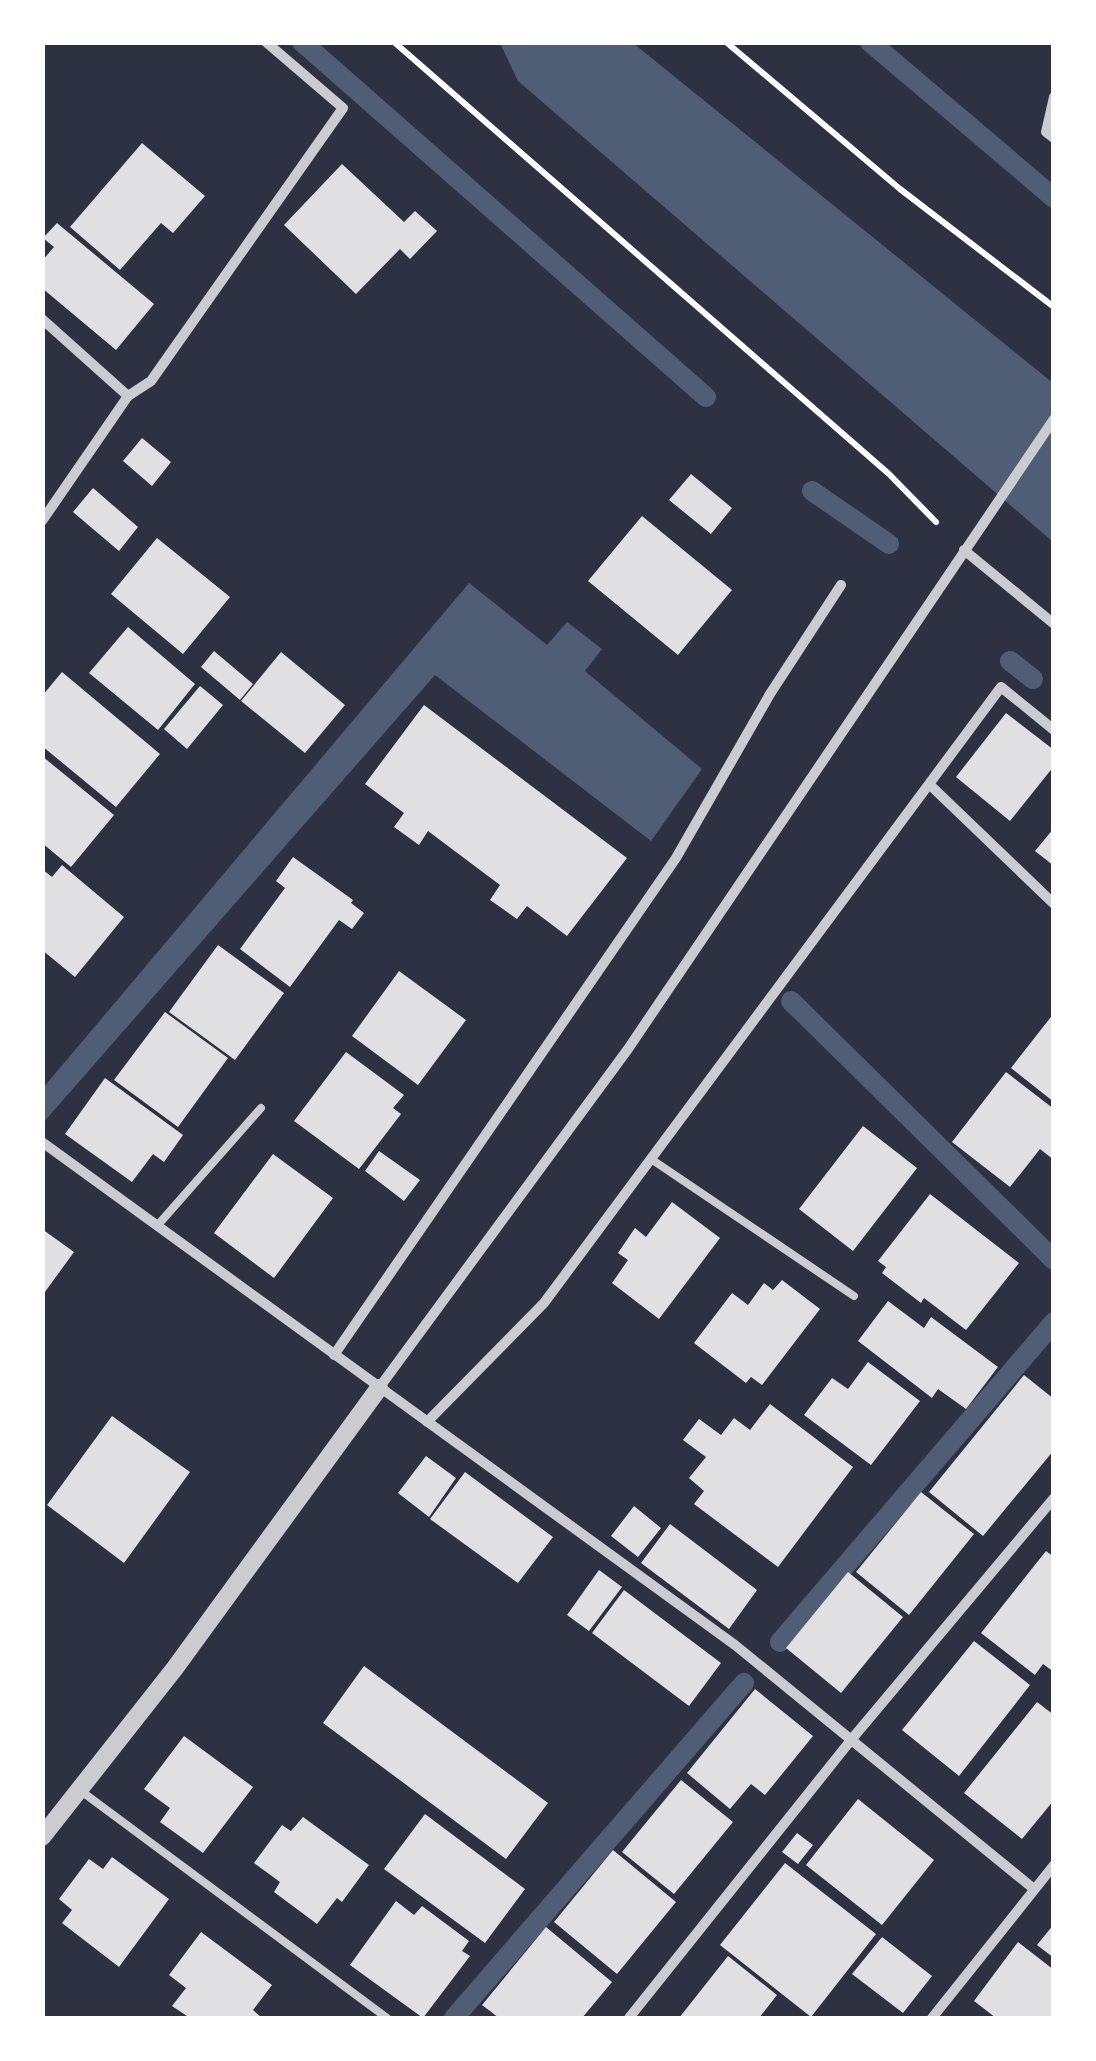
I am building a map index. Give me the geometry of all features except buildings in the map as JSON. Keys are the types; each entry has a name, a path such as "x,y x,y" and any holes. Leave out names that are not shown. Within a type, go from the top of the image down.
{"street":[{"path":"42,521 128,396 151,380 343,108 266,42"},
{"path":"1054,97 1046,132 1054,138"},
{"path":"42,319 128,396"},
{"path":"42,1838 175,1668 628,1049 1054,420"},
{"path":"964,550 1054,624"},
{"path":"334,1354 676,858 770,694 841,585"},
{"path":"427,1422 544,1303 1001,687 1054,730"},
{"path":"929,784 1054,904"},
{"path":"44,1143 735,1645 1034,1889"},
{"path":"629,2018 851,1740 1054,1498"},
{"path":"932,2018 1054,1865"}],"lane":[{"path":"156,1226 260,1108"},
{"path":"651,1159 854,1296"},
{"path":"79,1790 386,2018"}],"path":[{"path":"394,42 890,474 964,550"},
{"path":"726,42 900,189 1054,308"}],"water":[{"path":"500,43 633,43 1053,383 1053,542 518,81"},
{"path":"469,583 547,645 567,622 602,649 585,671 702,769 651,841 435,675 43,1123 43,1088"}],"waterway":[{"path":"302,42 706,397"},
{"path":"870,42 1054,198"},
{"path":"812,491 889,544"},
{"path":"1010,661 1033,679"},
{"path":"791,1001 1054,1260"},
{"path":"780,1642 1054,1322"},
{"path":"454,2018 744,1683"}]}
